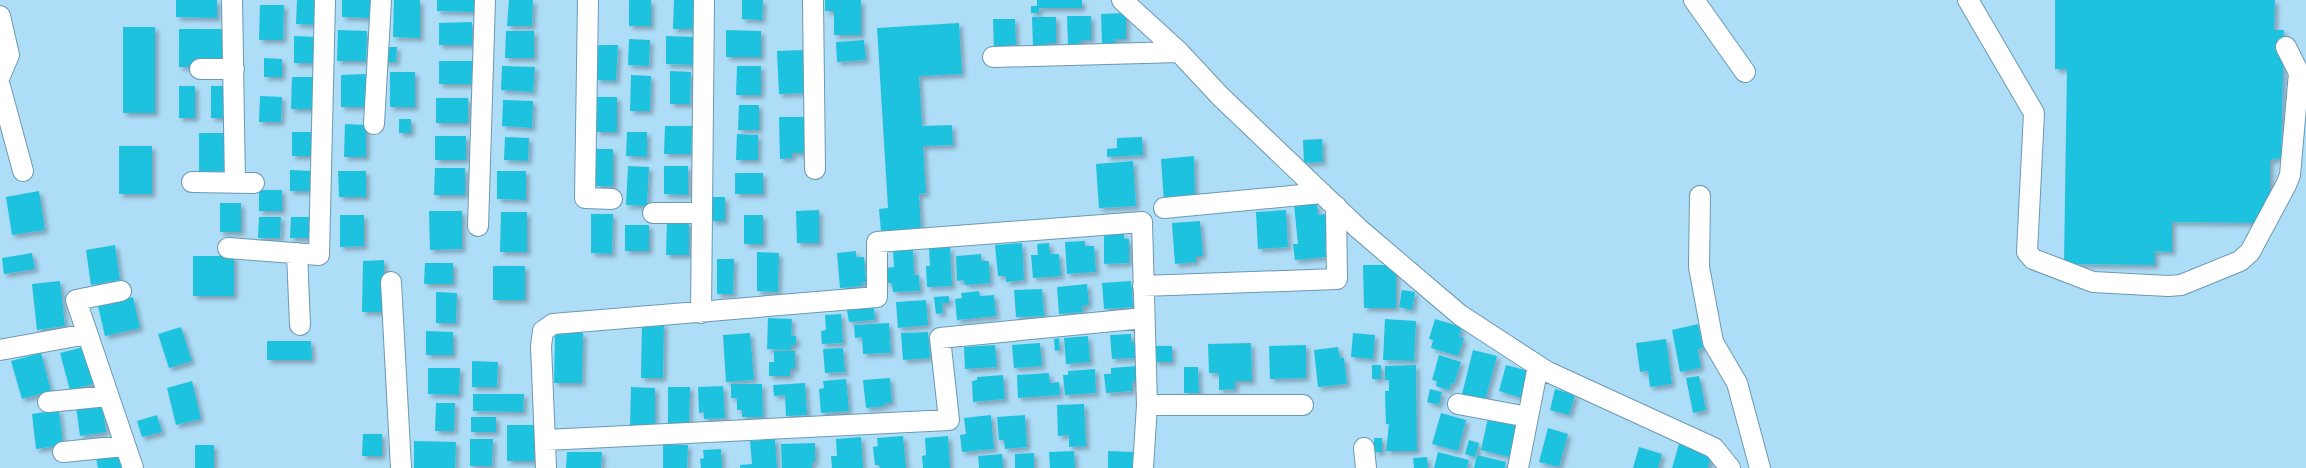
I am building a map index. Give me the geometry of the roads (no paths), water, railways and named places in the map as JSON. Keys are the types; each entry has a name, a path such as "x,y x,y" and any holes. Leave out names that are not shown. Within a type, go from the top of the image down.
{"street":[{"path":"192,182 244,183 234,69 232,0"},
{"path":"228,248 319,255 325,0"},
{"path":"374,124 381,0"},
{"path":"478,226 485,0"},
{"path":"588,0 585,198 612,199"},
{"path":"701,313 704,0"},
{"path":"813,0 815,169"},
{"path":"1122,0 1180,52 1220,96 1360,229 1460,315 1538,366 1714,448 1730,468"},
{"path":"1694,0 1745,72"},
{"path":"1968,0 2034,113 2027,252 2034,259 2093,282 2168,286 2181,285 2240,261 2250,252 2290,175 2299,73 2286,47"},
{"path":"0,16 9,54 0,76"},
{"path":"993,57 1180,52"},
{"path":"200,69 234,69"},
{"path":"0,86 23,172"},
{"path":"1700,196 1699,267 1713,342 1736,383 1760,468"},
{"path":"1164,208 1329,200"},
{"path":"1143,286 1337,279 1329,200"},
{"path":"653,212 702,213"},
{"path":"546,468 541,346 543,330 553,324 701,313 877,297 877,242 1142,222 1147,405 1143,468"},
{"path":"297,253 300,325"},
{"path":"391,282 401,468"},
{"path":"120,291 76,300 124,446 133,468"},
{"path":"546,440 949,420 940,338 1144,318"},
{"path":"0,350 87,334"},
{"path":"1518,468 1538,366"},
{"path":"48,402 108,396"},
{"path":"1458,404 1528,417"},
{"path":"1147,405 1303,405"},
{"path":"63,452 124,446"},
{"path":"1364,448 1366,468"}]}
